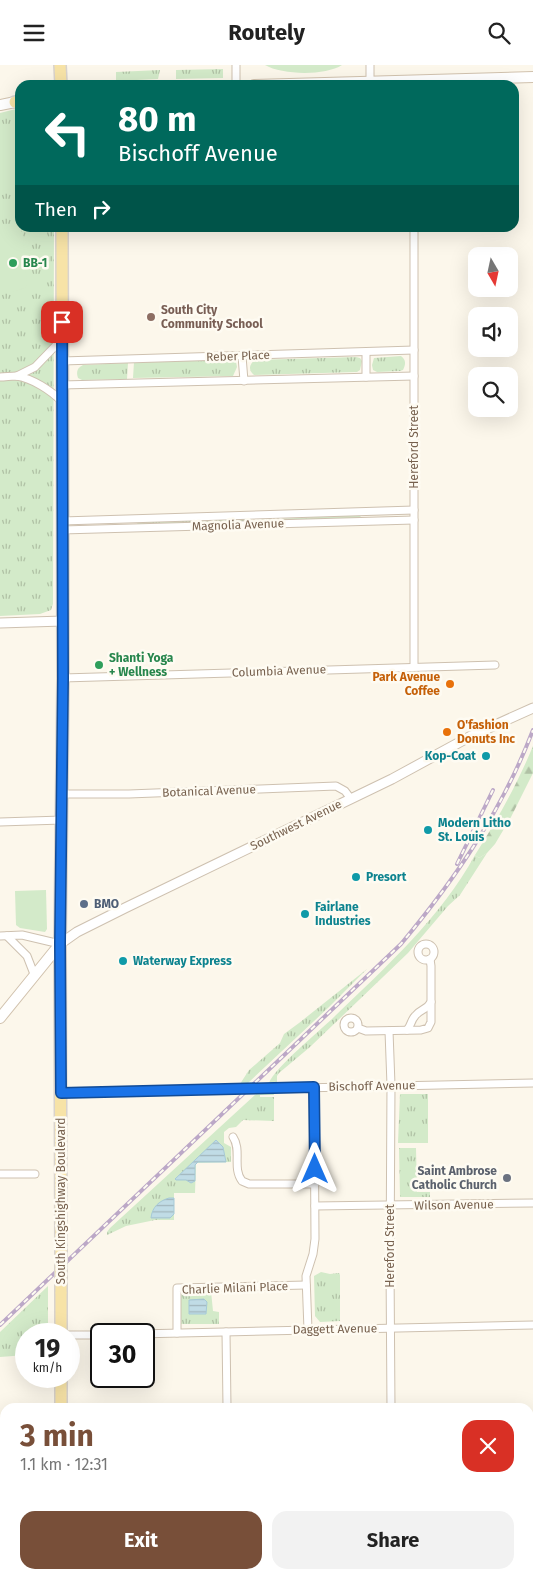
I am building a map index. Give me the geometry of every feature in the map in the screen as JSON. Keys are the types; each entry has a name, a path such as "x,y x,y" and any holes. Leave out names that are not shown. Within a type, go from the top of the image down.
{"main road":[{"path":"60,65 61,80"},
{"path":"474,80 533,77"},
{"path":"0,105 15,102"},
{"name":"South Kingshighway Boulevard","path":"61,1323 62,232"},
{"path":"0,1018 60,944"},
{"path":"62,1388 62,1403"}],"street":[{"path":"236,65 236,80"},
{"path":"370,65 370,80"},
{"name":"Hereford Street","path":"414,232 414,667"},
{"path":"0,377 17,376 35,367 62,339"},
{"name":"Reber Place","path":"62,361 414,350"},
{"path":"366,352 366,377"},
{"path":"242,355 244,381"},
{"path":"17,376 48,390 62,402"},
{"name":"Reber Place","path":"62,385 414,376"},
{"name":"Magnolia Avenue","path":"62,526 250,515 414,510"},
{"path":"250,515 250,525"},
{"name":"Magnolia Avenue","path":"62,526 250,525 414,520"},
{"path":"0,623 63,621"},
{"name":"Columbia Avenue","path":"63,678 495,665"},
{"name":"Southwest Avenue","path":"60,944 77,932 125,908 392,779 471,736 530,709"},
{"name":"Botanical Avenue","path":"62,794 128,794 336,786 345,791 351,799"},
{"path":"0,822 62,820"},
{"path":"4,936 22,935 60,944"},
{"path":"4,936 27,955 34,974"},
{"path":"358,1028 366,1031 389,1031 424,1029 431,1025 430,959"},
{"path":"406,1030 411,1026 416,1015 426,1009 431,1001"},
{"name":"Hereford Street","path":"389,1031 391,1085 391,1403"},
{"name":"Bischoff Avenue","path":"61,1093 533,1083"},
{"path":"308,1330 307,1271 314,1247 314,1087"},
{"path":"233,1137 237,1147 239,1177 242,1181 249,1184 315,1184"},
{"path":"0,1175 35,1174"},
{"name":"Wilson Avenue","path":"315,1206 533,1203"},
{"name":"Charlie Milani Place","path":"177,1333 177,1288 306,1285"},
{"name":"Daggett Avenue","path":"155,1334 533,1325"},
{"path":"226,1331 227,1403"}],"green space":[{"path":"265,65 342,65 335,69 304,73 282,71"},
{"path":"223,69 223,78 176,79 176,70"},
{"path":"160,70 158,79 137,80 116,80 116,72"},
{"path":"15,109 15,232 54,232 53,604 51,610 40,614 0,616 0,113"},
{"path":"6,142 11,145 15,166 15,188 0,192 0,144"},
{"name":"BB-1","path":"15,230 23,233 27,287 16,291 0,293 0,232"},
{"path":"401,356 405,362 403,370 377,372 373,370 374,358"},
{"path":"356,357 362,361 360,370 357,372 254,375 250,369 250,365 255,360"},
{"path":"233,360 236,362 237,367 233,376 133,378 134,362"},
{"path":"128,363 127,379 82,380 77,376 78,369 83,365"},
{"path":"360,515 361,518 255,520"},
{"path":"245,519 245,521 138,525 137,523 139,522"},
{"path":"533,746 533,773 495,844 487,853 479,858 475,855 506,802"},
{"path":"487,853 460,895 448,906 408,953 310,1047 279,1073 277,1083 269,1083 288,1059 393,960 446,899 475,855 479,858"},
{"path":"46,890 47,929 45,932 20,928 16,925 15,891"},
{"path":"367,969 248,1083 240,1084 249,1070 280,1043 284,1034"},
{"path":"274,1093 274,1095 260,1095 260,1097 274,1097 274,1121 243,1120 236,1127 229,1128 224,1132 224,1143 231,1147 231,1162 196,1163 195,1193 174,1193 174,1220 155,1220 126,1226 107,1235 110,1228 256,1094"},
{"path":"400,1094 428,1094 428,1143 398,1143"},
{"path":"399,1148 416,1148 417,1192 430,1192 430,1197 400,1197"},
{"path":"321,1272 339,1273 340,1275 340,1321 320,1322 315,1316 314,1276"},
{"path":"48,1286 48,1323 15,1323 15,1356 0,1357 0,1332"},
{"path":"211,1291 213,1311 219,1312 219,1324 180,1324 180,1295 182,1292"}],"water":[{"path":"216,1140 223,1147 226,1162 198,1162 195,1165 195,1181 191,1183 186,1180 175,1179"},
{"path":"169,1198 174,1198 174,1214 170,1218 151,1218 157,1205"},
{"path":"204,1299 207,1302 206,1314 189,1314 189,1300"}],"railway":[{"path":"0,1325 401,944 459,869 476,843 507,788 533,730"},
{"path":"457,864 493,790"}],"place":[{"name":"BB-1","path":"13,263"},
{"name":"South City Community School","path":"151,317"},
{"name":"Shanti Yoga + Wellness","path":"99,665"},
{"name":"Park Avenue Coffee","path":"450,684"},
{"name":"O'fashion Donuts Inc","path":"447,732"},
{"name":"Kop-Coat","path":"486,756"},
{"name":"Modern Litho St. Louis","path":"428,830"},
{"name":"Presort","path":"356,877"},
{"name":"BMO","path":"84,904"},
{"name":"Fairlane Industries","path":"305,914"},
{"name":"Waterway Express","path":"123,961"},
{"name":"Saint Ambrose Catholic Church","path":"507,1178"}],"route":[{"path":"62,322 61,1093 314,1087 315,1169"}]}
